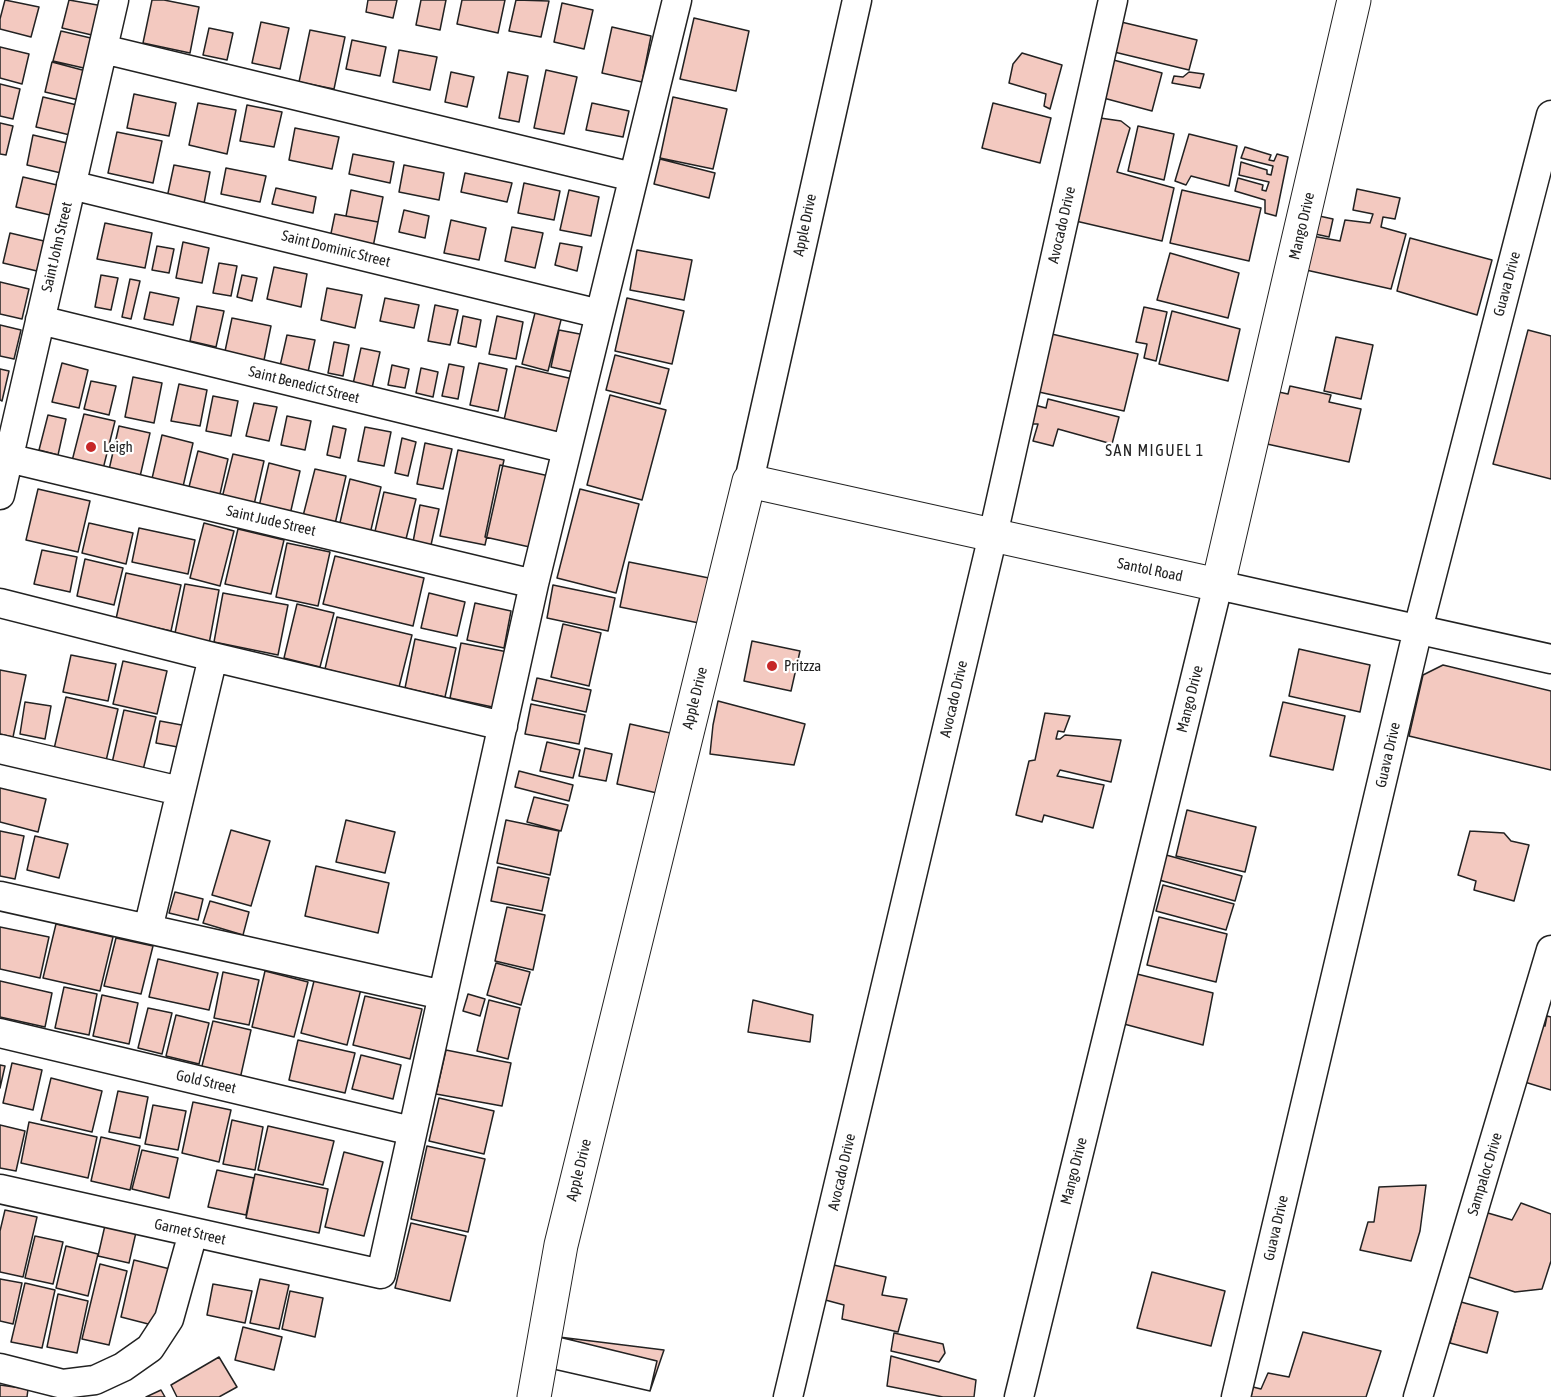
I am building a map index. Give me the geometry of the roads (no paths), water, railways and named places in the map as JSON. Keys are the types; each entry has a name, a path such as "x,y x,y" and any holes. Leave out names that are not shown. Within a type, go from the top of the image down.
{"street":[{"name":"Saint John Street","path":"0,495 114,0"},
{"path":"412,1131 534,584 677,0"},
{"name":"Apple Drive","path":"534,1397 561,1245 749,481 857,0"},
{"name":"Avocado Drive","path":"788,1397 993,535 1113,0"},
{"name":"Mango Drive","path":"1019,1397 1218,585 1354,0"},
{"path":"103,50 633,177"},
{"name":"Guava Drive","path":"1236,1397 1418,629 1551,115"},
{"name":"Saint Dominic Street","path":"72,185 600,314"},
{"name":"Saint Benedict Street","path":"40,321 567,449"},
{"name":"Saint Jude Street","path":"8,458 534,584"},
{"name":"Santol Road","path":"749,481 1551,659"},
{"path":"0,603 213,657 503,726"},
{"path":"148,929 213,657"},
{"path":"0,749 180,791"},
{"path":"0,896 443,995"},
{"name":"Sampaloc Drive","path":"1418,1397 1551,950"},
{"name":"Gold Street","path":"0,1032 412,1131"},
{"name":"Garnet Street","path":"0,1189 381,1274 412,1131"},
{"path":"0,1368 63,1384 94,1380 123,1367 150,1348 169,1320 193,1233"}],"place":[{"name":"Leigh","path":"91,447"},
{"name":"Pritzza","path":"772,666"}],"district":[{"name":"SAN MIGUEL 1","path":"1155,451"}]}
